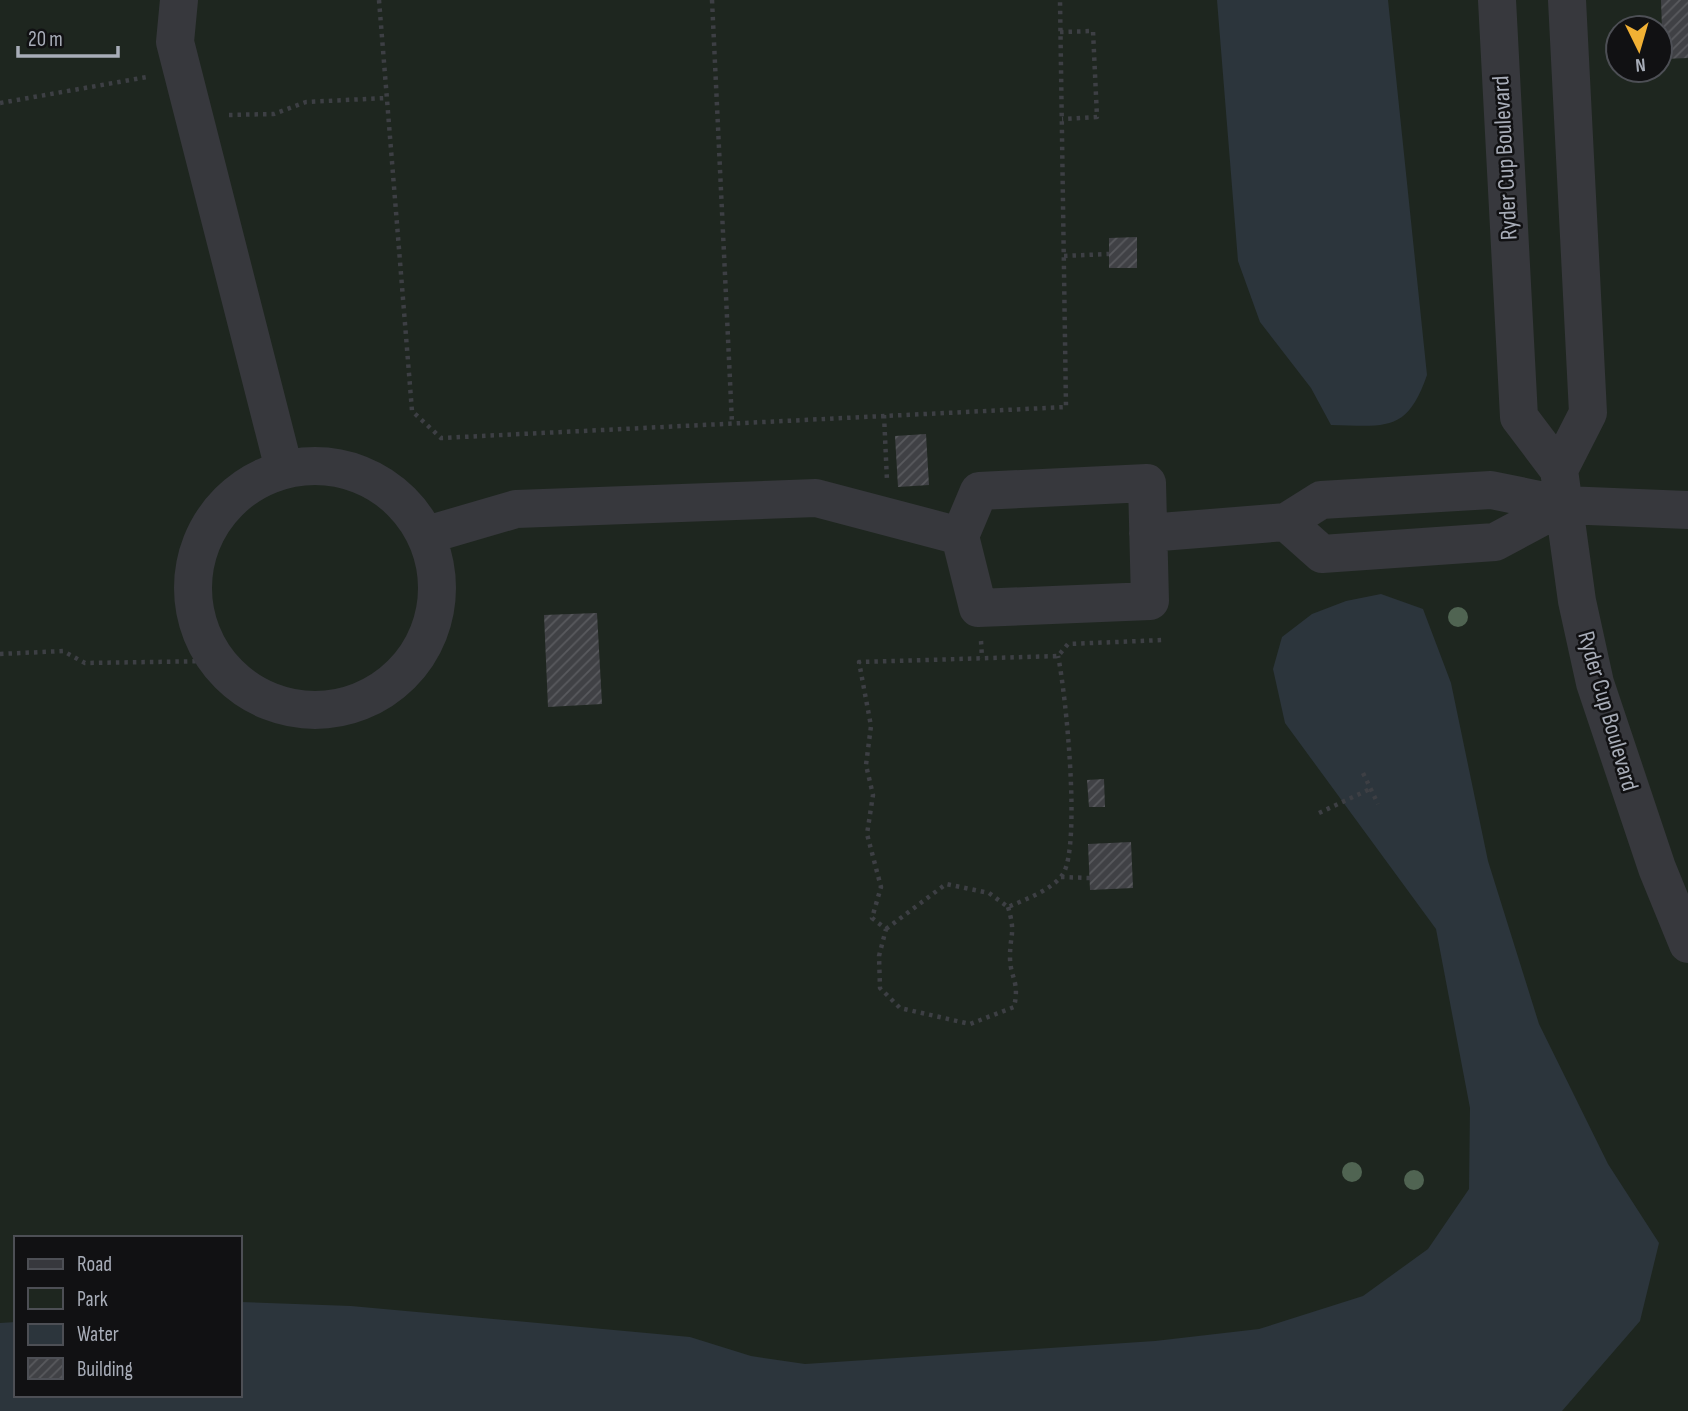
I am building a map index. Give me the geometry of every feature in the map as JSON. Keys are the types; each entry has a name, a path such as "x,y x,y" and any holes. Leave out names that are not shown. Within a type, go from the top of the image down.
{"street":[{"path":"179,0 175,42 284,469"},
{"name":"Ryder Cup Boulevard","path":"1497,0 1519,417 1562,487 1577,601 1595,682 1657,868 1688,944"},
{"path":"1286,522 1322,554 1495,542 1562,487 1588,413 1567,0"},
{"path":"312,465 351,470 390,490 417,518 427,535 436,566 438,599 428,638 418,656 399,678 352,705 322,710 292,708 250,692 216,660 204,641 194,611 193,569 203,538 218,511 233,495 258,479 284,469 312,465"},
{"path":"1147,483 1150,601 978,608 960,536 979,491 1147,483"},
{"path":"1148,533 1286,522 1321,500 1491,490 1562,487 1688,510"},
{"path":"427,535 516,509 816,498 960,536"}],"path":[{"path":"379,0 412,411 441,438 1066,407 1060,0"},
{"path":"712,0 732,423"},
{"path":"1060,32 1093,31 1097,117 1062,119"},
{"path":"0,103 182,71"},
{"path":"194,116 274,114 306,102 387,98"},
{"path":"1064,256 1109,254"},
{"path":"884,415 889,517"},
{"path":"886,929 872,918 881,887 867,834 873,795 866,765 871,726 859,662 1058,656 1068,644 1164,640"},
{"path":"0,654 62,651 85,663 216,660"},
{"path":"1009,907 1037,894 1061,877 1069,863 1071,812 1063,683 1058,656"},
{"path":"1363,773 1378,804"},
{"path":"1319,813 1370,789"},
{"path":"1061,877 1090,878"},
{"path":"946,884 989,893 1009,907 1015,928 1010,959 1018,989 1014,1007 970,1024 900,1009 880,988 879,956 886,929 946,884"}],"green space":[{"path":"0,0 1688,0 1688,1411 0,1411"}],"water":[{"path":"1217,0 1388,0 1427,375 1411,407 1402,417 1392,422 1366,426 1331,425 1311,388 1260,322 1238,261"},
{"path":"1381,594 1423,609 1451,683 1488,861 1539,1024 1608,1164 1659,1243 1640,1321 1562,1411 0,1411 0,1323 14,1322 14,1397 242,1397 242,1302 351,1306 690,1337 751,1356 805,1364 1155,1341 1259,1329 1363,1296 1428,1249 1469,1189 1470,1108 1436,929 1285,723 1273,669 1282,637 1312,614 1346,601"}],"building":[{"path":"1661,0 1688,0 1688,58 1674,59 1674,14 1661,14"},
{"path":"1137,237 1137,268 1109,268 1109,238"},
{"path":"926,434 929,485 898,487 895,436"},
{"path":"597,613 602,704 548,707 544,615"},
{"path":"1104,779 1105,807 1089,807 1087,780"},
{"path":"1131,842 1133,888 1090,890 1088,844"}]}
